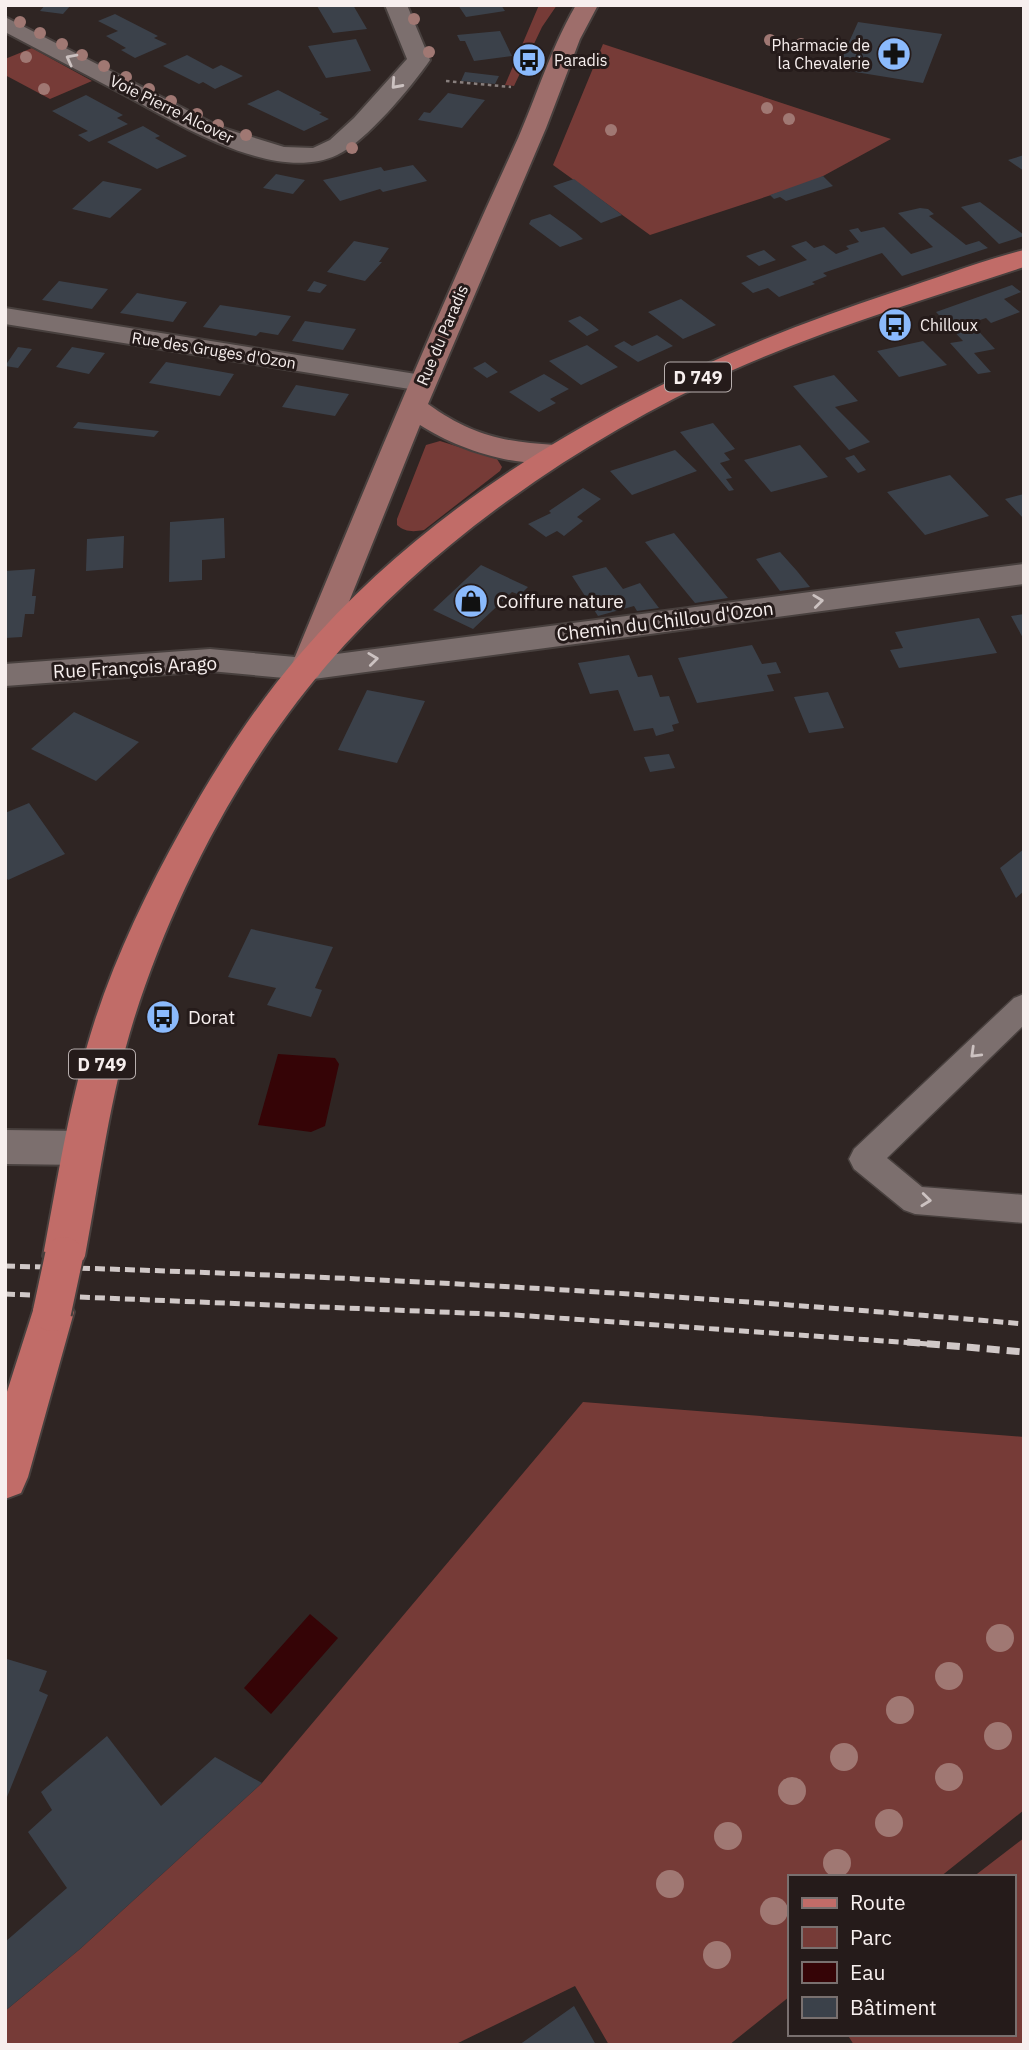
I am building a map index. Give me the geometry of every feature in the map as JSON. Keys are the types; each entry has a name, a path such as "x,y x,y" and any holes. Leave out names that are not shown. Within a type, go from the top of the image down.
{"main road":[{"name":"D 749","path":"5,1477 51,1312 99,1075 117,1016 171,882 228,779 306,668 357,614 409,565 487,502 555,454 600,427 724,364 782,341 1024,258"}],"street":[{"name":"Voie Pierre Alcover","path":"5,23 212,132 277,152 303,155 326,152 344,141 419,60 396,5"},
{"name":"Rue du Paradis","path":"306,668 417,395 570,36 587,5"},
{"name":"Rue des Gruges d'Ozon","path":"5,316 417,395"},
{"path":"417,395 451,434 498,450 555,454"},
{"name":"Chemin du Chillou d'Ozon","path":"306,668 1024,574"},
{"name":"Rue François Arago","path":"5,675 210,660 306,668"},
{"path":"5,1147 85,1149"}],"lane":[{"path":"1024,1006 866,1159 915,1200 1024,1209"}],"path":[{"path":"404,76 548,91"}],"green space":[{"path":"539,5 557,5 542,27 514,86 505,85"},
{"path":"603,44 891,139 814,181 650,235 553,165"},
{"path":"32,48 92,81 50,99 5,75 5,59"},
{"path":"440,441 497,459 502,467 424,530 403,529 397,525 397,519 426,445"},
{"path":"583,1402 1024,1437 1024,1810 943,1875 788,1875 788,1998 729,2045 609,2045 575,1986 454,2045 5,2045 5,2011 80,1949 262,1783"},
{"path":"1024,1838 1024,2045 854,2045 848,2036 1015,2036 1015,1875 976,1875"}],"water":[{"path":"278,1054 335,1058 339,1064 325,1126 311,1132 258,1125"},
{"path":"310,1614 338,1638 271,1714 244,1688"}],"building":[{"path":"45,5 71,5 63,14 40,11"},
{"path":"353,5 367,29 333,33 317,6"},
{"path":"458,5 501,5 505,11 466,17"},
{"path":"115,14 158,36 154,38 167,44 135,58 121,50 126,48 106,36 118,31 98,21"},
{"path":"858,22 942,34 923,83 837,69"},
{"path":"500,31 512,56 474,61 465,41 460,41 457,35"},
{"path":"356,39 371,71 326,78 308,46"},
{"path":"187,55 213,69 221,65 243,76 215,89 163,66"},
{"path":"465,72 499,76 495,84 461,81"},
{"path":"278,90 329,119 304,131 247,104"},
{"path":"448,93 485,100 462,128 418,120 424,112 430,113"},
{"path":"86,95 123,115 117,118 128,124 89,142 78,135 88,131 52,111"},
{"path":"143,126 160,136 155,138 187,156 157,169 107,142"},
{"path":"1024,155 1024,171 1008,160"},
{"path":"413,165 427,181 383,192 380,189 340,201 323,180 381,167 384,171"},
{"path":"276,174 305,180 293,194 263,188"},
{"path":"823,176 833,186 786,201 780,197 774,199 770,195"},
{"path":"574,179 622,215 601,223 553,186"},
{"path":"103,181 142,189 110,218 72,209"},
{"path":"980,202 1024,236 999,244 961,207"},
{"path":"928,209 934,214 929,216 966,245 979,241 988,248 902,276 882,253 823,273 827,276 812,282 815,284 779,297 768,288 753,293 741,283 807,260 791,246 806,241 814,248 824,245 836,254 849,249 846,246 859,242 849,230 858,228 861,232 884,227 911,254 933,247 898,213"},
{"path":"550,214 583,239 560,247 529,224 531,220"},
{"path":"354,241 389,248 379,262 382,262 365,281 327,272"},
{"path":"764,250 776,260 759,266 746,256"},
{"path":"59,281 108,289 92,309 42,300"},
{"path":"314,281 327,285 320,293 307,291"},
{"path":"1012,285 1021,292 1004,299 1020,312 991,323 986,318 971,323 995,349 974,353 991,372 978,374 950,343 963,341 936,312"},
{"path":"137,293 187,302 173,322 120,313"},
{"path":"681,299 716,325 683,339 648,312"},
{"path":"220,305 291,316 278,335 260,332 256,336 203,327"},
{"path":"580,316 599,330 587,336 568,321"},
{"path":"305,321 356,329 343,350 292,341"},
{"path":"657,335 673,346 638,362 614,346 624,341 632,346"},
{"path":"923,341 947,365 899,377 877,351"},
{"path":"587,345 618,367 581,385 549,361"},
{"path":"18,347 32,349 18,368 5,366"},
{"path":"72,347 105,353 89,374 56,367"},
{"path":"166,362 234,374 220,396 149,383"},
{"path":"485,362 498,372 487,378 473,368"},
{"path":"544,374 569,389 550,399 556,403 539,412 509,392"},
{"path":"834,375 858,401 835,407 870,442 849,450 793,386"},
{"path":"296,385 349,394 335,416 282,407"},
{"path":"78,422 159,431 154,437 73,428"},
{"path":"713,423 735,449 724,453 730,460 720,463 732,478 726,479 734,490 729,491 680,432"},
{"path":"800,445 828,477 771,492 744,460"},
{"path":"675,450 697,471 632,495 610,471"},
{"path":"854,455 866,470 858,473 845,458"},
{"path":"950,475 989,516 925,535 887,492"},
{"path":"583,488 601,499 577,517 583,521 564,536 557,531 546,537 528,524 551,513 549,511"},
{"path":"1024,494 1024,519 1005,499"},
{"path":"224,518 225,558 202,560 202,580 169,582 170,522"},
{"path":"674,533 728,598 695,603 645,542"},
{"path":"124,536 123,568 86,571 87,539"},
{"path":"780,552 810,587 780,591 756,559"},
{"path":"481,565 528,587 520,595 512,592 473,629 433,610"},
{"path":"606,567 623,589 640,583 659,608 637,611 634,606 598,616 572,576"},
{"path":"35,569 32,596 36,596 34,614 25,614 22,637 5,638 5,571"},
{"path":"1024,614 1024,640 1011,616"},
{"path":"979,618 997,653 899,668 890,650 903,648 895,632"},
{"path":"752,645 762,664 776,662 781,673 767,675 774,691 697,703 678,658"},
{"path":"629,655 638,677 652,675 660,697 669,696 679,723 672,725 674,731 656,736 653,728 634,731 618,690 590,694 578,663"},
{"path":"367,690 425,701 397,763 338,750"},
{"path":"828,692 844,728 809,733 794,697"},
{"path":"74,712 139,742 96,781 31,749"},
{"path":"669,754 675,768 650,772 644,757"},
{"path":"29,803 65,854 8,880 5,876 5,813"},
{"path":"1024,849 1024,891 1016,898 1000,868"},
{"path":"251,929 333,947 315,988 322,990 311,1017 267,1005 276,988 228,977"},
{"path":"7,1659 47,1671 39,1691 48,1695 5,1802"},
{"path":"107,1736 161,1806 215,1757 262,1783 80,1949 5,2011 5,1942 67,1888 28,1832 52,1810 41,1792"},
{"path":"574,2006 596,2045 519,2045"}],"railway":[{"path":"5,1266 515,1287 1024,1324"},
{"path":"5,1294 515,1315 928,1344"},
{"path":"907,1342 1024,1352"}],"place":[{"name":"Pharmacie de la Chevalerie","path":"894,54"},
{"name":"Paradis","path":"529,60"},
{"name":"Chilloux","path":"895,325"},
{"name":"Coiffure nature","path":"471,601"},
{"name":"Dorat","path":"163,1017"}]}
